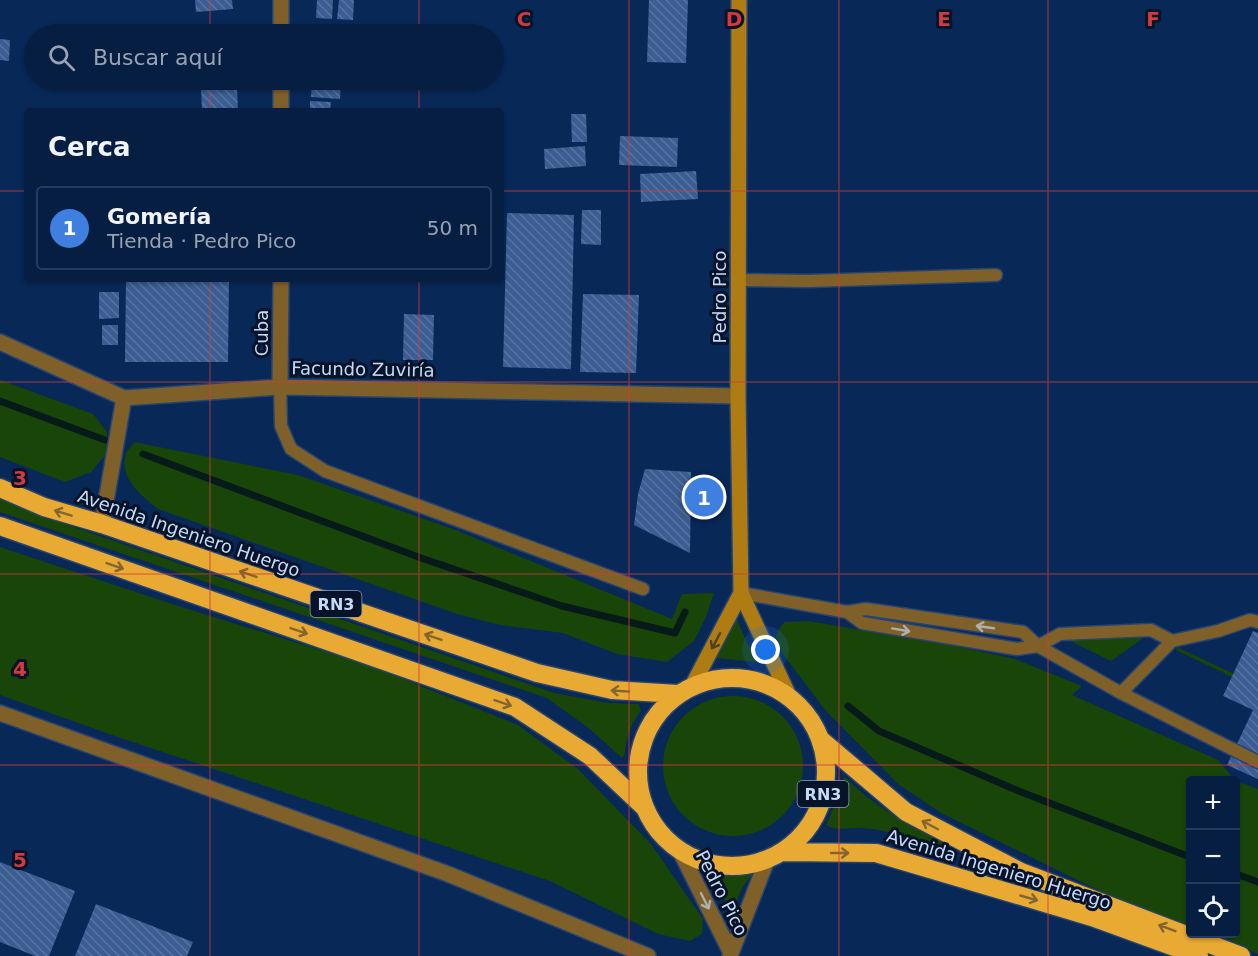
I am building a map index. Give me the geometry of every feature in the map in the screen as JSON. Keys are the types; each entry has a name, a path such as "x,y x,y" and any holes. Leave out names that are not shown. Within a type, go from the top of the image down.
{"highway":[{"name":"Avenida Ingeniero Huergo","path":"0,488 44,507 102,524 537,673 612,690 685,691 716,679 742,678 767,685 790,698 808,716 820,739 826,770 821,802 806,831 774,856"},
{"name":"Avenida Ingeniero Huergo","path":"0,526 515,707 590,756 644,807"},
{"name":"Avenida Ingeniero Huergo","path":"685,691 651,724 640,750 638,779 644,807 658,832 680,851 707,864 737,867 774,856 876,853 1092,917 1199,956"},
{"name":"Avenida Ingeniero Huergo","path":"820,739 906,812 1011,867 1241,956"}],"street":[{"path":"281,0 281,24"},
{"name":"Pedro Pico","path":"739,0 738,396 741,593 790,698"},
{"path":"281,90 281,108"},
{"name":"Cuba","path":"280,282 280,387"},
{"name":"Facundo Zuviría","path":"0,342 124,398 280,387 738,396"},
{"path":"102,524 124,398"},
{"name":"Pedro Pico","path":"685,691 741,593"},
{"path":"0,713 448,874 648,956"},
{"name":"Pedro Pico","path":"680,851 730,954"},
{"name":"Pedro Pico","path":"730,954 774,856"}],"lane":[{"path":"738,280 808,281 996,275"},
{"path":"280,387 281,426 291,449 325,471 643,589"},
{"path":"741,593 847,612 866,609 1023,632 1038,646 1121,693 1258,762"},
{"path":"847,612 862,623 1017,650 1038,646 1060,634 1151,630 1172,641"},
{"path":"1121,693 1172,641 1218,631 1250,620 1258,622"}],"green space":[{"path":"0,380 93,414 107,432 107,453 91,472 65,482 0,457"},
{"path":"134,442 298,475 453,529 672,619 682,594 714,593 706,617 694,641 667,662 617,654 563,633 500,625 457,614 158,509 133,486 125,471 126,454"},
{"path":"0,499 65,524 554,693 609,703 639,704 641,711 634,721 622,758 590,729 547,698 0,512"},
{"path":"0,547 368,665 518,725 578,769 651,844 703,919 702,934 690,941 658,934 550,881 112,735 0,695"},
{"path":"735,615 748,645 757,657 756,662 716,658"},
{"path":"808,621 945,644 1015,659 1082,686 1072,695 1218,760 1232,776 1186,776 1186,926 1112,897 941,813 898,784 826,711 782,653 776,636 785,622"},
{"path":"1149,634 1111,661 1066,639"},
{"path":"1177,647 1234,674 1232,677 1176,650"},
{"path":"733,696 760,702 772,708 782,717 791,727 797,739 803,766 797,793 791,805 782,815 772,824 760,830 733,836 706,830 694,824 684,815 675,805 669,793 663,766 669,739 675,727 684,717 694,708 706,702"},
{"path":"844,776 880,806 949,845 947,852 885,831 835,828 826,825 842,787"},
{"path":"1240,782 1258,789 1258,954 1216,938 1240,938"},
{"path":"714,873 752,875 738,897 734,921 731,920 728,906 711,877"}],"building":[{"path":"195,0 232,0 233,9 196,12"},
{"path":"317,0 333,0 332,19 316,18"},
{"path":"339,0 354,0 353,20 337,19"},
{"path":"649,0 688,0 686,63 647,62"},
{"path":"0,39 10,40 9,61 0,60"},
{"path":"201,90 237,90 238,108 202,108"},
{"path":"311,90 340,90 340,99 311,97"},
{"path":"310,101 331,102 330,108 310,108"},
{"path":"571,114 586,114 587,142 572,142"},
{"path":"620,136 678,138 677,167 619,165"},
{"path":"585,146 586,166 545,169 544,149"},
{"path":"696,171 698,199 641,202 640,174"},
{"path":"582,210 601,210 601,245 581,244"},
{"path":"507,213 574,215 571,369 503,367"},
{"path":"126,282 229,282 228,362 125,362"},
{"path":"99,292 119,292 119,318 99,319"},
{"path":"583,294 639,295 636,373 580,372"},
{"path":"404,314 434,315 433,360 403,360"},
{"path":"102,325 118,325 118,345 102,345"},
{"path":"645,469 691,472 690,553 634,525 638,494"},
{"path":"1253,631 1258,633 1258,779 1227,765 1253,710 1223,696"},
{"path":"0,862 75,891 49,956 35,956 0,942"},
{"path":"96,904 193,942 187,956 75,956"}],"waterway":[{"path":"0,401 105,440"},
{"path":"143,454 421,558 562,606 675,633 685,612"},
{"path":"848,706 879,731 1021,792 1186,855"},
{"path":"1240,875 1258,882"}],"place":[{"name":"Gomería","path":"704,497"}]}
